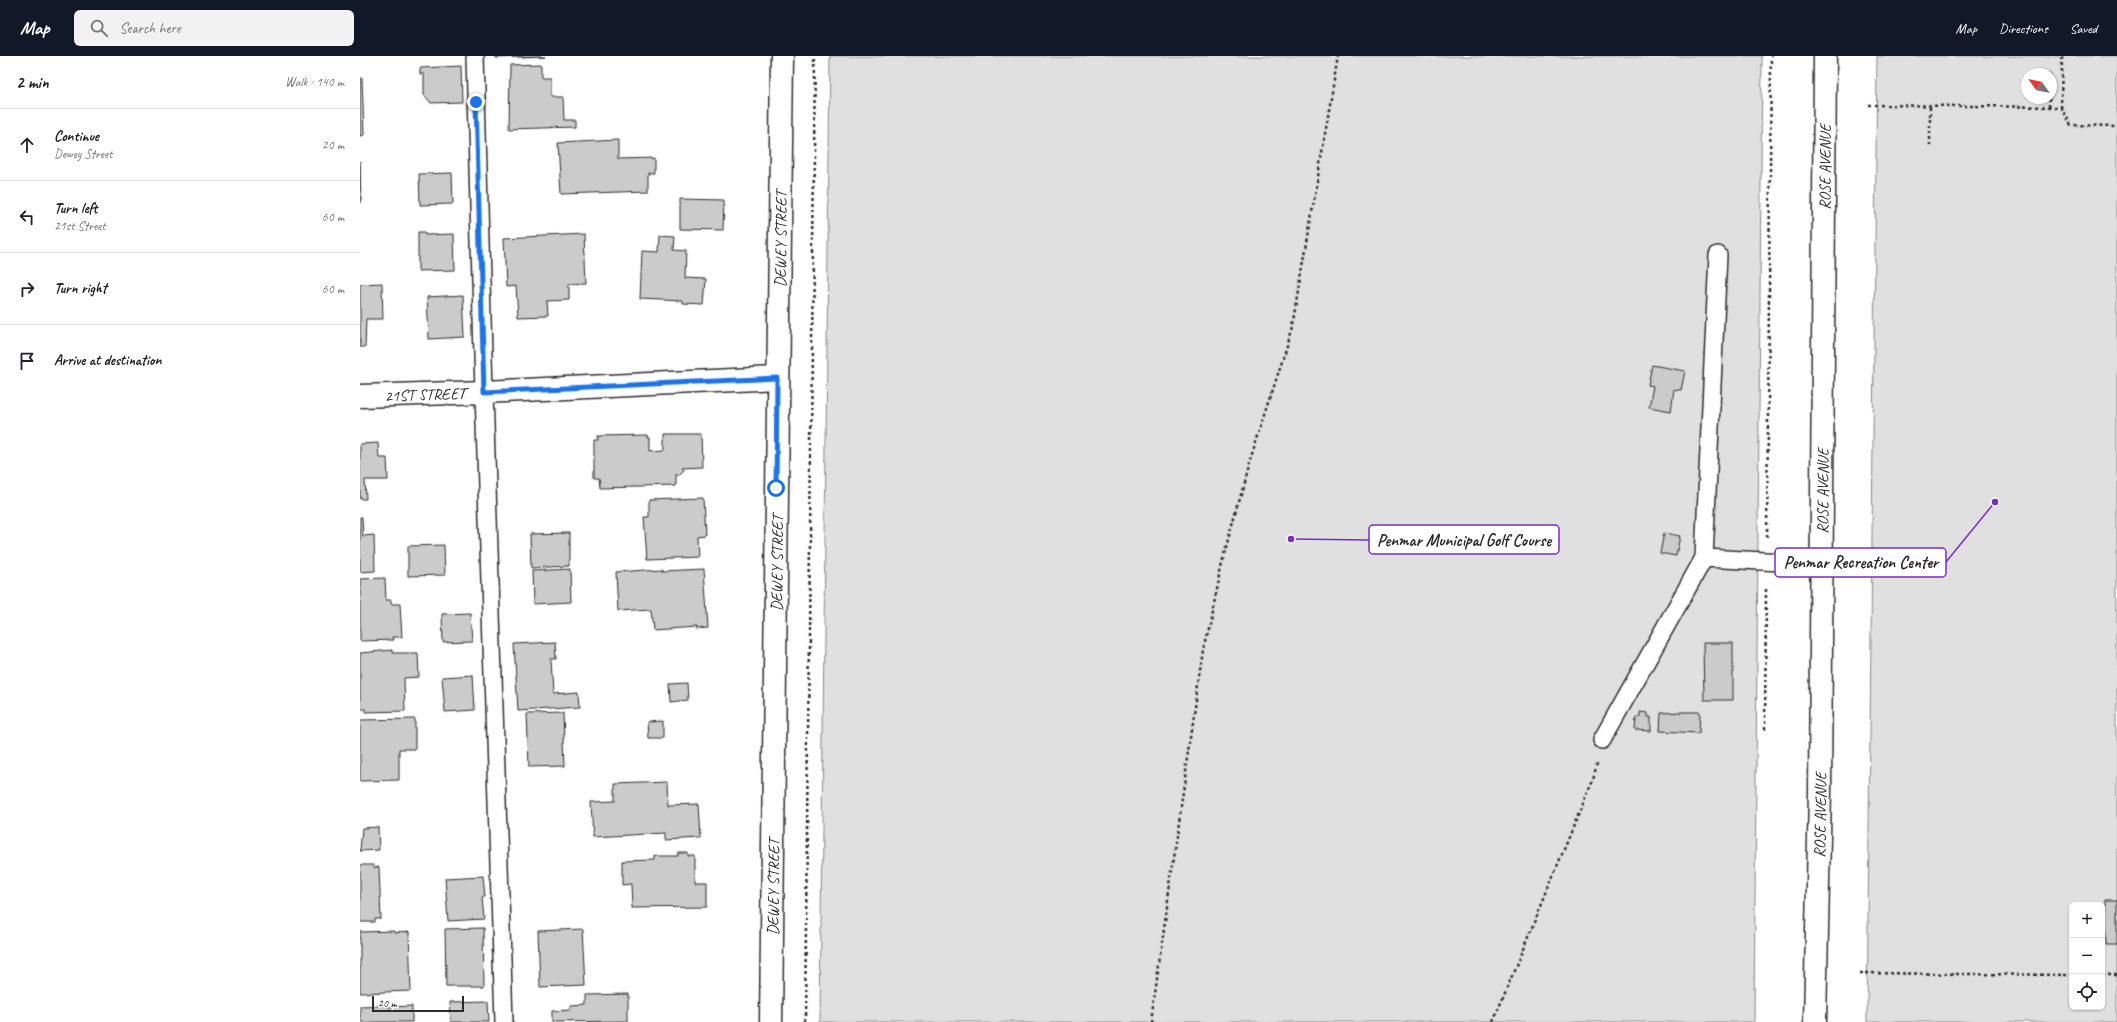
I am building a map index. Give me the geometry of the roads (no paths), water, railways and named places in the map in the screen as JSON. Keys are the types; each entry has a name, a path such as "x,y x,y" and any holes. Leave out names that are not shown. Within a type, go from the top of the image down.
{"street":[{"name":"DEWEY STREET","path":"771,1022 777,378 782,56"},
{"name":"ROSE AVENUE","path":"1815,1022 1820,792 1825,56"},
{"name":"21ST STREET","path":"360,396 484,392 777,378"}],"lane":[{"path":"475,56 504,1022"},
{"path":"1602,740 1704,558 1718,254"},
{"path":"1704,558 1822,564"}],"place":[{"name":"Penmar Recreation Center","path":"1995,502"},
{"name":"Penmar Municipal Golf Course","path":"1291,539"}]}
